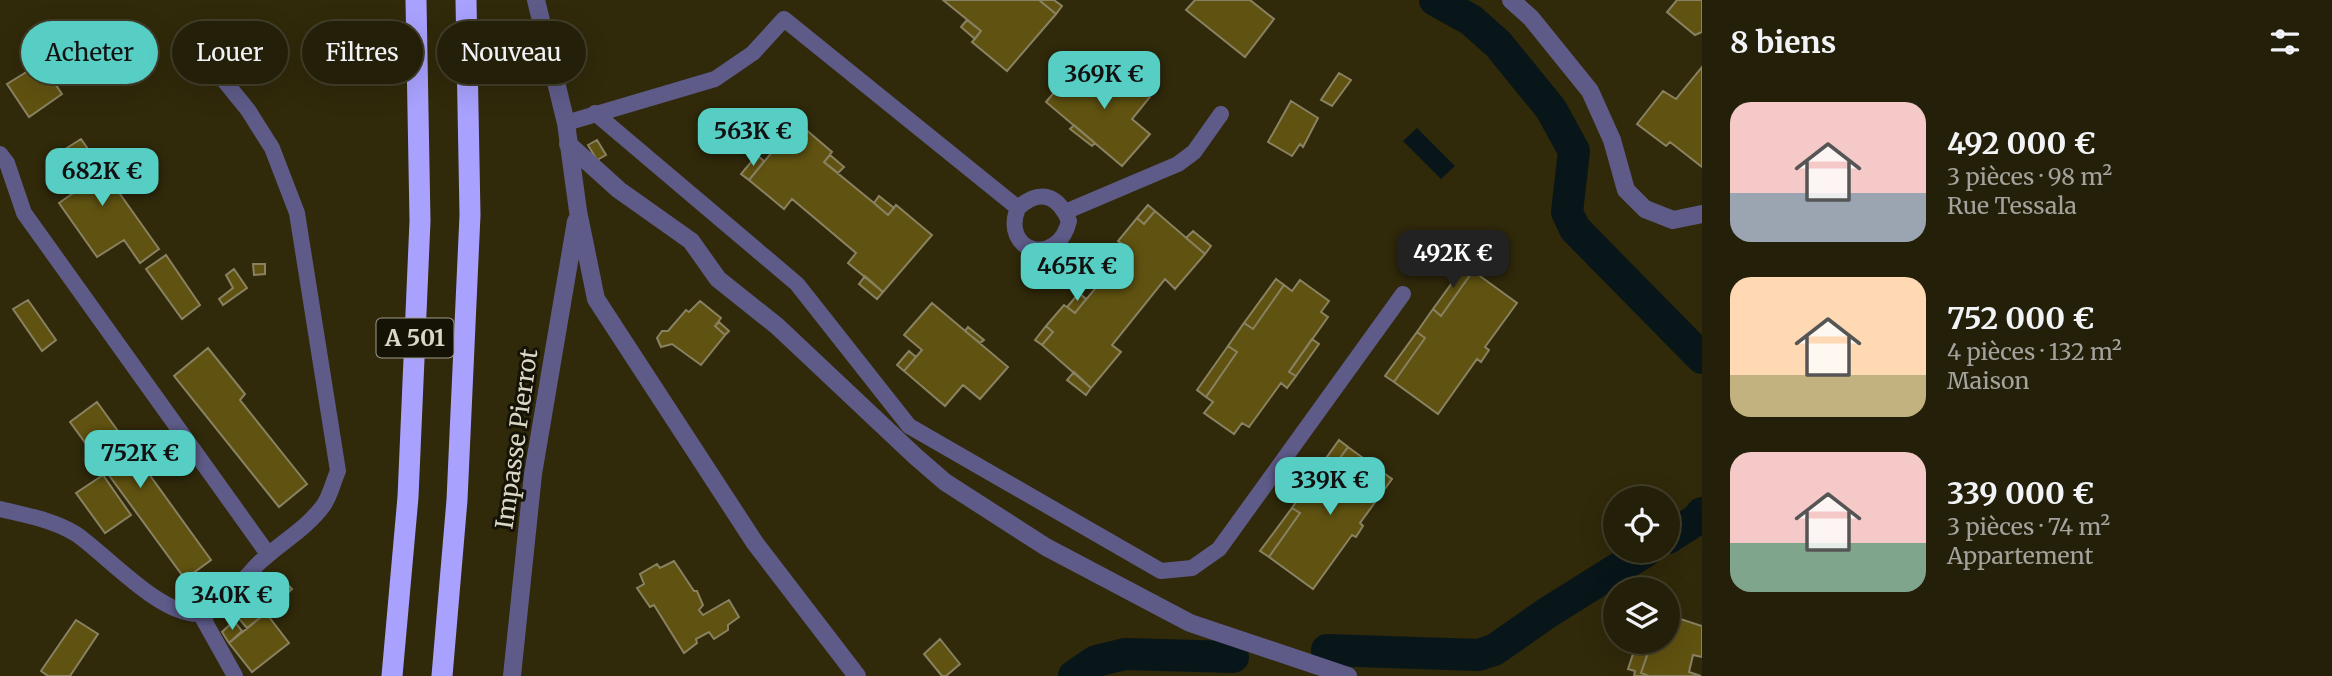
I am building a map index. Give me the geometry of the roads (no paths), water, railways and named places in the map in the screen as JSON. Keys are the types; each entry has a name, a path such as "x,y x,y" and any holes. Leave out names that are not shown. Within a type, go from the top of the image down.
{"highway":[{"name":"A 501","path":"391,676 408,497 420,221 416,0"},
{"name":"A 501","path":"442,676 457,500 470,215 466,0"}],"street":[{"path":"536,0 566,123 578,211 596,299 755,543 857,676"},
{"path":"1511,0 1531,18 1590,91 1612,140 1626,190 1645,209 1674,220 1702,214"},
{"path":"568,144 619,190 691,242 718,279 777,326 945,482 1046,548 1190,623 1348,676"},
{"name":"Impasse Pierrot","path":"512,676 533,474 578,211"}],"lane":[{"path":"566,123 715,79 753,53 783,19 1018,208"},
{"path":"0,509 46,520 75,534 130,579 174,610 201,615 220,606 246,575 301,528 324,504 338,471 297,213 272,148 248,110 227,84"},
{"path":"595,113 797,284 909,426 1161,571 1192,568 1219,549 1404,294"},
{"path":"1065,212 1178,164 1194,152 1220,114"},
{"path":"0,154 7,163 24,213 268,554"},
{"path":"1049,197 1059,203 1069,221 1062,240 1048,250 1032,250 1020,242 1013,225 1018,208 1027,200 1049,197"},
{"path":"201,615 235,676"}],"waterway":[{"path":"1435,0 1471,20 1498,44 1551,109 1574,151 1567,212 1575,229 1702,358"},
{"path":"1680,530 1702,513"},
{"path":"1327,650 1478,655 1494,650 1627,563"},
{"path":"1074,676 1096,661 1125,654 1233,657"}]}
